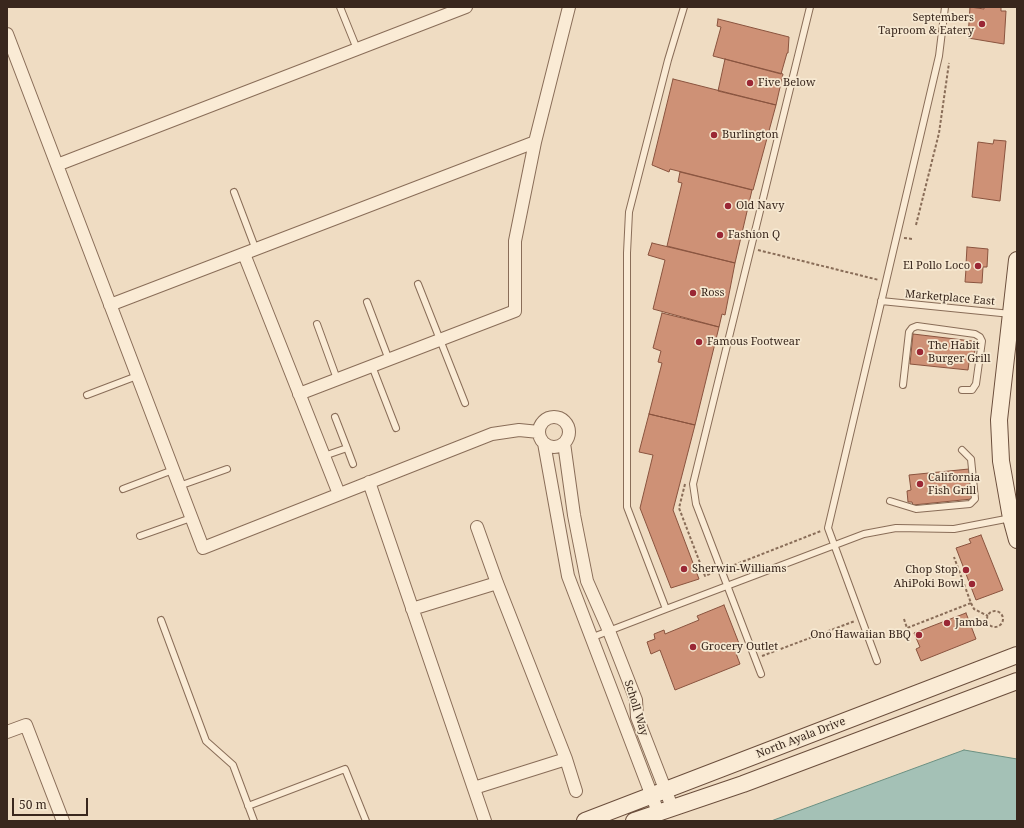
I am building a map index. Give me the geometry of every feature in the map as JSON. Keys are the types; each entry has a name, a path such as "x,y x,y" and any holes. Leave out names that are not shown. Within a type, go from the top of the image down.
{"main road":[{"path":"1017,260 1014,314 1000,420 1001,461 1011,518 1017,540"},
{"name":"North Ayala Drive","path":"585,821 1017,655"},
{"name":"North Ayala Drive","path":"634,821 665,809 743,784 1017,681"}],"street":[{"path":"57,165 466,7"},
{"path":"299,394 515,311 515,241 535,142 569,7"},
{"path":"7,34 202,548 492,434 519,430 541,438 552,447 564,443 568,434 568,429 563,420 558,418 548,418 544,421 541,438"},
{"path":"110,305 535,142"},
{"path":"244,254 339,494"},
{"name":"Scholl Way","path":"541,438 568,576 659,792"},
{"name":"Scholl Way","path":"564,443 570,488 587,581 609,631 636,700 637,717 665,809"},
{"path":"369,482 485,821"},
{"path":"551,490 570,488"},
{"path":"477,527 496,583 566,759 576,791"},
{"path":"412,609 496,583"},
{"path":"7,732 26,725 63,821"},
{"path":"474,788 566,759"}],"lane":[{"path":"340,7 358,49"},
{"path":"666,609 627,507 627,253 629,212 668,60 684,7"},
{"path":"760,674 696,504 693,484 810,7"},
{"path":"877,661 833,546 828,528 829,518 940,56 945,7"},
{"path":"234,192 256,250"},
{"path":"418,284 465,403"},
{"name":"Marketplace East","path":"881,300 1014,314"},
{"path":"367,302 389,360"},
{"path":"317,324 337,379"},
{"path":"903,385 909,332 912,328 917,326 975,334 980,337 982,341 976,384 972,390 962,390"},
{"path":"372,366 396,428"},
{"path":"87,395 136,376"},
{"path":"335,417 353,464"},
{"path":"324,456 347,448"},
{"path":"890,501 916,509 970,504 975,500 972,459 962,450"},
{"path":"179,486 227,469"},
{"path":"123,489 173,470"},
{"path":"140,536 191,518"},
{"path":"593,638 864,534 896,528 954,529 1011,518"},
{"path":"161,620 206,742 233,765 254,821"},
{"path":"248,806 345,769 366,821"}],"path":[{"path":"916,225 939,133 949,63"},
{"path":"758,250 879,280"},
{"path":"728,567 821,531"},
{"path":"954,557 974,609 988,616"},
{"path":"904,619 907,628 971,603"},
{"path":"994,612 999,613 1002,617 1002,622 999,626 992,626 987,621 988,616 994,612"},
{"path":"762,656 855,621"}],"shaded area":[{"path":"964,750 1017,759 1017,821 771,821"}],"building":[{"path":"970,7 984,9 984,7 1001,7 1001,11 1006,11 1004,44 968,38"},
{"path":"718,19 789,37 788,53 781,74 713,56 721,27 717,26"},
{"name":"Five Below","path":"725,59 783,74 776,105 718,91"},
{"name":"Burlington","path":"673,79 776,105 753,190 670,169 669,172 652,165"},
{"path":"994,140 1006,141 1000,201 972,197 978,142 993,144"},
{"path":"680,172 752,190 735,263 667,246 682,183 678,182"},
{"name":"Ross","path":"652,243 735,263 725,315 722,314 719,327 653,309 665,260 648,255"},
{"name":"El Pollo Loco","path":"967,247 988,249 987,267 983,267 982,283 965,282 966,269 968,269 968,265 966,264"},
{"path":"662,313 719,327 695,425 649,414 662,363 658,362 661,351 653,348"},
{"path":"913,334 972,341 971,343 976,343 974,356 970,355 968,370 910,364"},
{"path":"649,414 695,425 673,510 699,579 671,588 640,508 653,455 639,452"},
{"path":"969,469 972,499 913,505 912,502 908,502 907,491 911,490 909,475"},
{"path":"981,535 1003,590 976,600 956,548 971,543 969,539"},
{"name":"Grocery Outlet","path":"724,605 740,646 734,648 740,664 675,690 660,650 651,654 647,642 655,639 654,634 664,630 665,634 699,620 697,616"},
{"path":"966,613 976,639 921,661 916,649 920,647 914,633"}],"place":[{"name":"Septembers Taproom & Eatery","path":"982,24"},
{"name":"Five Below","path":"750,83"},
{"name":"Burlington","path":"714,135"},
{"name":"Old Navy","path":"728,206"},
{"name":"Fashion Q","path":"720,235"},
{"name":"El Pollo Loco","path":"978,266"},
{"name":"Ross","path":"693,293"},
{"name":"Famous Footwear","path":"699,342"},
{"name":"The Habit Burger Grill","path":"920,352"},
{"name":"California Fish Grill","path":"920,484"},
{"name":"Sherwin-Williams","path":"684,569"},
{"name":"Chop Stop","path":"966,570"},
{"name":"AhiPoki Bowl","path":"972,584"},
{"name":"Jamba","path":"947,623"},
{"name":"Ono Hawaiian BBQ","path":"919,635"},
{"name":"Grocery Outlet","path":"693,647"}]}
